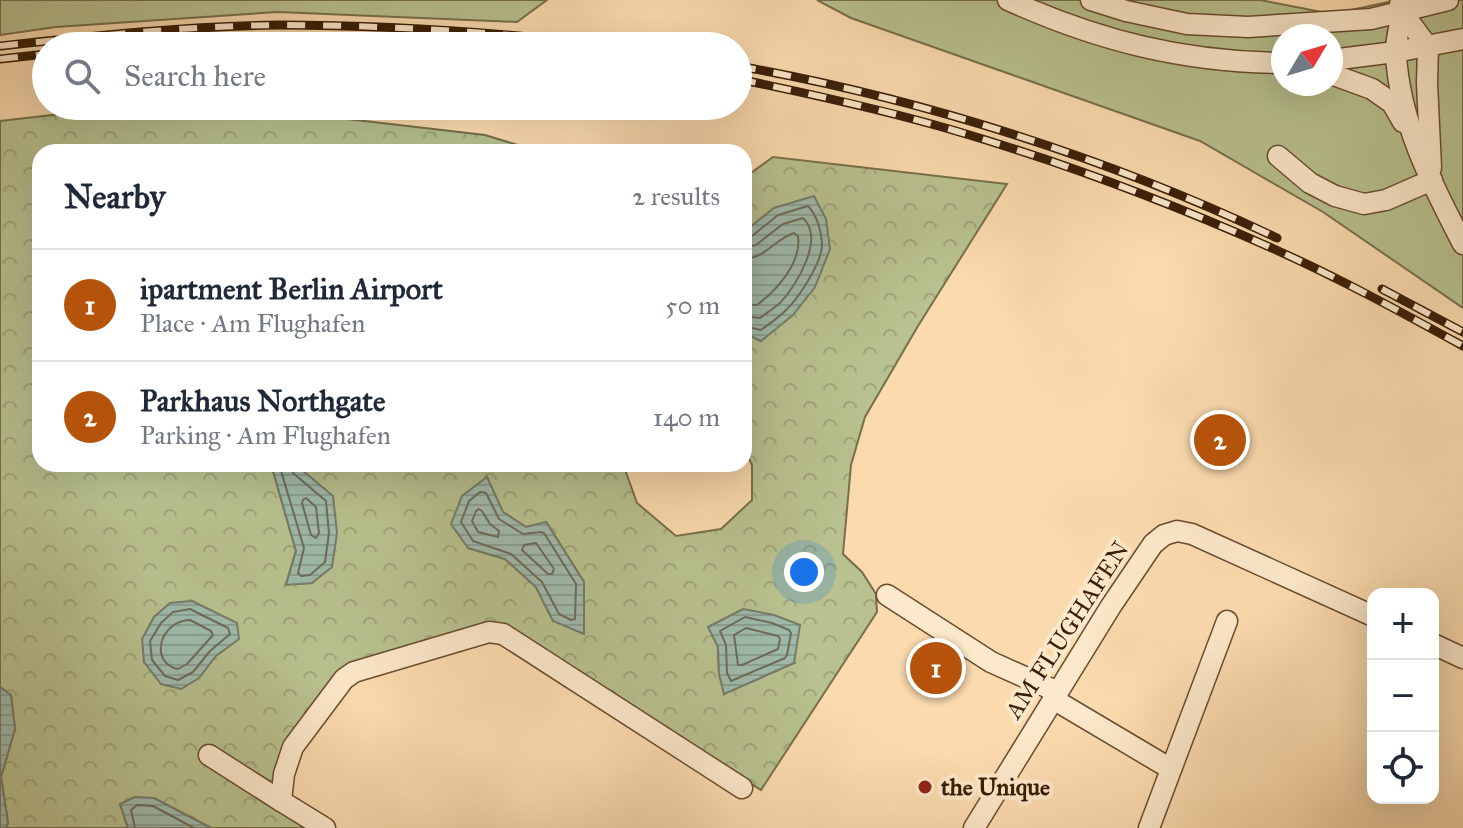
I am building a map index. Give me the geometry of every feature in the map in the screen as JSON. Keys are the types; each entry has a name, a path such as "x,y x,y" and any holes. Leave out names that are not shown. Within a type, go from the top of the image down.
{"street":[{"path":"1008,0 1050,19 1109,39 1180,55 1271,62"},
{"path":"1091,0 1187,24 1248,27 1371,19 1400,6 1448,0"},
{"path":"1400,6 1428,47 1432,180"},
{"path":"1400,6 1395,52 1413,139"},
{"path":"1343,58 1463,39"},
{"path":"1343,78 1372,89 1392,103 1413,139 1463,244"},
{"path":"1278,156 1310,183 1335,196 1364,204 1386,200 1432,180"},
{"name":"AM FLUGHAFEN","path":"974,828 1111,606 1153,544 1164,535 1177,531 1192,534 1367,613"},
{"path":"887,595 991,662 1056,695 1171,769"},
{"path":"1149,828 1227,621"},
{"path":"281,801 284,774 293,747 344,679 354,672 489,632 503,634 742,788"},
{"path":"1439,647 1463,658"},
{"path":"209,755 325,828"}],"green space":[{"path":"0,0 547,0 517,22 278,12 56,27 0,35"},
{"path":"817,0 1260,0 1332,14 1398,0 1463,0 1463,308 1323,212 1200,141 851,18"},
{"path":"32,117 32,120 356,120 485,135 515,144 32,144 32,472 273,472 296,551 286,584 312,583 308,476 304,472 626,472 637,503 676,536 721,529 752,500 752,337 761,341 774,208 752,226 752,172 773,157 1007,184 865,417 851,465 843,554 862,572 876,594 877,612 761,790 530,642 492,623 372,658 294,734 275,807 310,828 211,828 154,798 120,804 128,828 6,828 8,823 1,777 15,729 11,695 0,687 0,121","holes":["487,478 503,512 526,527 547,523 584,582 553,621 536,587 505,559 468,548","718,647 794,663 725,693 719,674"]}],"water":[{"path":"814,196 826,219 830,249 815,287 793,315 761,341 752,337 752,226 774,208"},
{"path":"273,472 304,472 333,496 337,533 332,567 312,583 286,585 296,551"},
{"path":"487,477 503,512 526,527 546,522 584,582 584,634 553,621 536,587 505,559 468,548 451,524 462,496"},
{"path":"192,601 237,623 239,639 216,656 199,678 181,689 161,684 144,662 142,639 154,617 170,603"},
{"path":"743,609 774,615 800,625 794,663 724,694 719,674 718,647 708,627"},
{"path":"0,687 11,695 15,729 1,777 8,823 6,828 0,828"},
{"path":"135,797 154,798 211,828 128,828 120,804"}],"railway":[{"path":"139,32 279,25 463,32"},
{"path":"0,46 32,43"},
{"path":"0,59 32,56"},
{"path":"752,69 876,95 1014,134 1148,182 1277,238"},
{"path":"752,82 929,123 1037,156 1117,185 1298,260 1463,346"},
{"path":"1382,289 1463,332"}],"place":[{"name":"Parkhaus Northgate","path":"1220,440"},
{"name":"ipartment Berlin Airport","path":"936,668"},
{"name":"the Unique","path":"925,787"}]}
